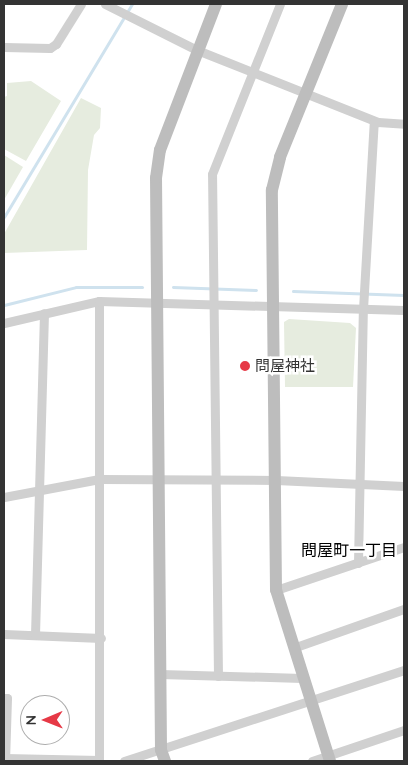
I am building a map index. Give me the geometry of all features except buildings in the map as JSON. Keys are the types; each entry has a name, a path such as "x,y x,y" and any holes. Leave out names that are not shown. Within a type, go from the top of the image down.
{"street":[{"path":"4,48 50,48 56,44 81,4"},
{"path":"105,4 140,24 197,50 252,70 374,121 404,124"},
{"path":"163,756 160,674 156,178 160,150 216,4"},
{"path":"218,676 212,174 280,4"},
{"path":"329,758 292,648 276,590 272,190 280,157 342,4"},
{"path":"358,563 364,287 374,121"},
{"path":"4,698 7,698 5,759 99,761 101,638 99,301"},
{"path":"4,323 99,301 274,306 364,304 404,310"},
{"path":"35,635 44,313"},
{"path":"4,497 99,479 276,480 404,486"},
{"path":"276,590 404,547"},
{"path":"292,648 404,609"},
{"path":"4,634 101,638"},
{"path":"124,761 163,756 309,701 404,670"},
{"path":"160,674 302,678"},
{"path":"312,761 329,758 404,730"}],"shaded area":[{"path":"31,81 61,101 26,161 4,149 4,97 7,96 7,83"},
{"path":"81,98 101,108 100,128 94,135 88,170 87,250 4,253 4,234"},
{"path":"4,155 23,167 4,200"},
{"path":"289,319 350,323 356,328 353,387 285,387 284,322"}],"waterway":[{"path":"4,217 132,4"},
{"path":"4,305 76,287 142,287"},
{"path":"173,287 256,290"},
{"path":"293,291 404,295"}],"place":[{"name":"問屋神社","path":"245,366"}],"district":[{"name":"問屋町一丁目","path":"349,550"}]}
